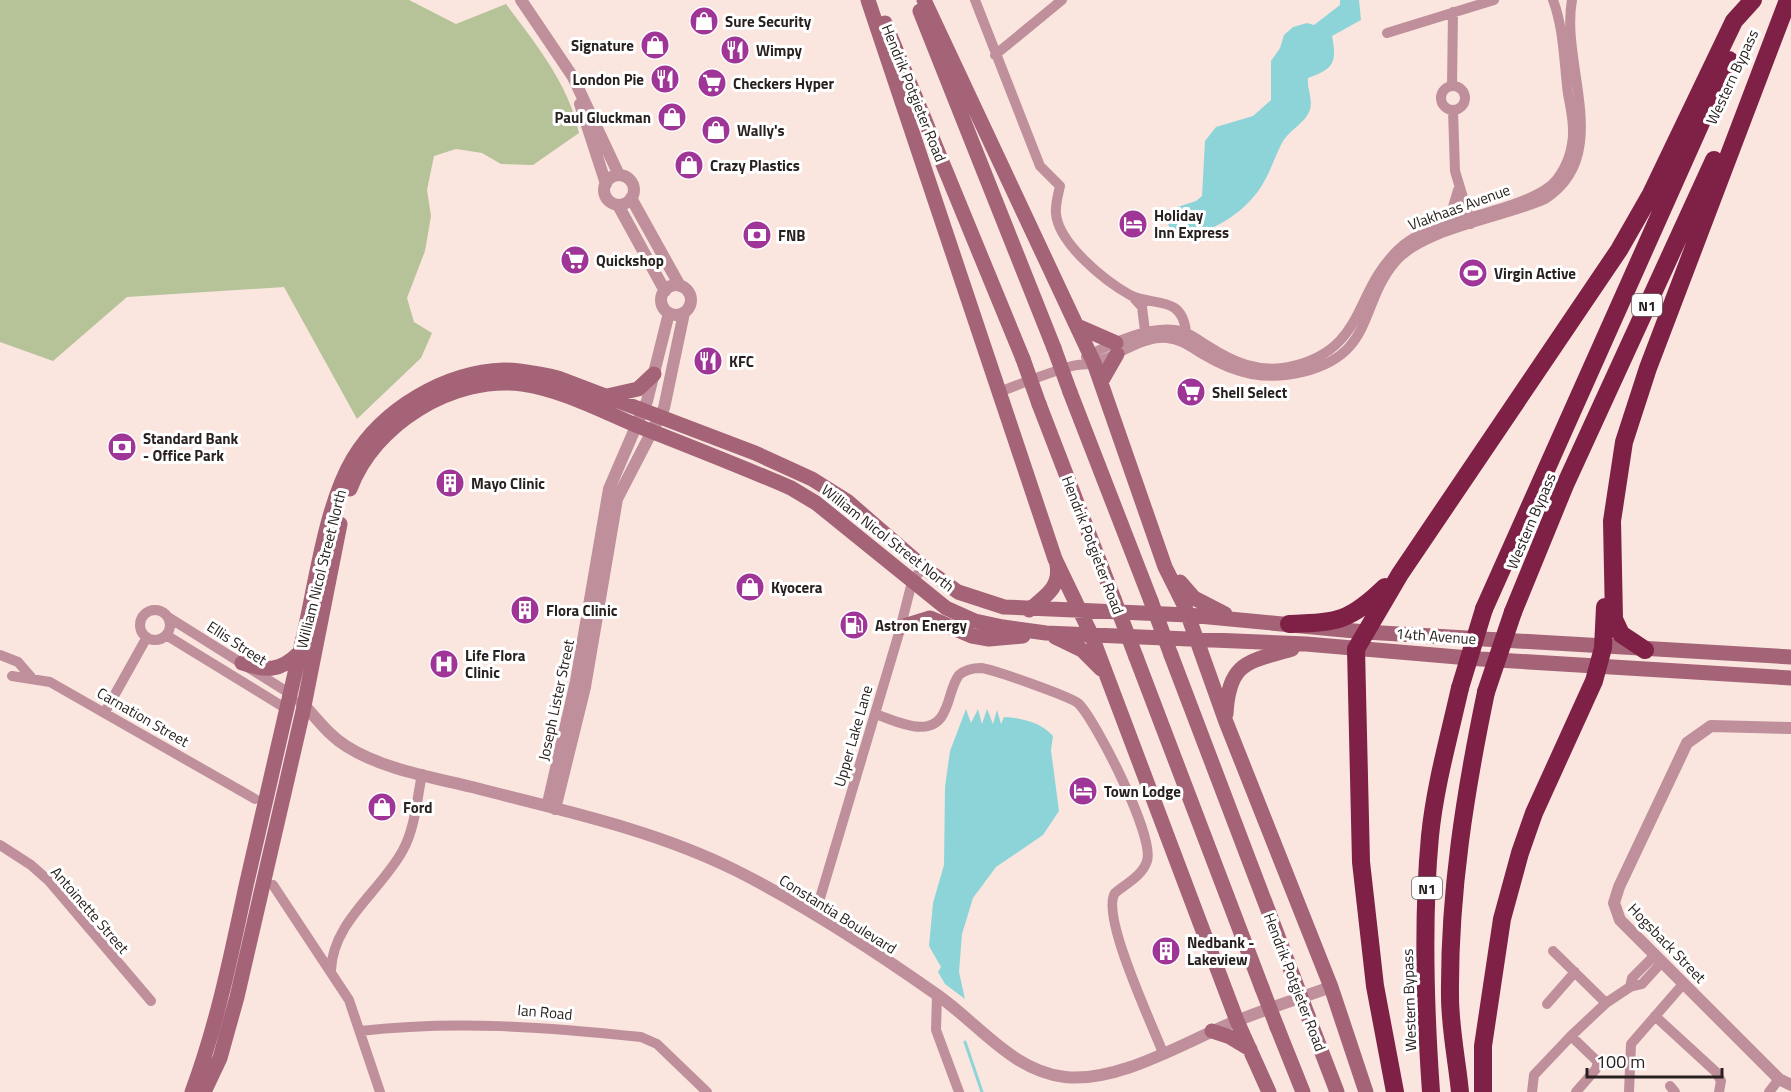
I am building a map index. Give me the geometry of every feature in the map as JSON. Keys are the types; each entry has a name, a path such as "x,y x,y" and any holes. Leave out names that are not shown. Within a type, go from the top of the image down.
{"highway":[{"path":"1395,1092 1375,986 1360,862 1356,649 1400,573 1619,250 1651,194 1734,21 1754,0"},
{"name":"Western Bypass","path":"1431,1092 1424,992 1430,835 1437,785 1460,688 1484,609 1754,0"},
{"path":"1645,650 1624,637 1616,627 1611,558 1615,493 1624,442 1636,399 1787,0"},
{"name":"Western Bypass","path":"1460,1092 1450,998 1453,900 1466,788 1486,692 1512,612 1565,485 1787,0"},
{"path":"1483,1092 1484,1046 1494,961 1517,864 1534,813 1598,667 1603,648 1605,585 1611,558"},
{"path":"1289,624 1318,623 1350,617 1362,610 1400,573"}],"main road":[{"path":"868,0 1055,559 1091,634 1237,1021 1269,1092"},
{"name":"Hendrik Potgieter Road","path":"876,0 1023,359 1303,1092"},
{"name":"Hendrik Potgieter Road","path":"916,0 1054,348 1337,1092"},
{"path":"924,0 1092,359 1165,567 1188,615 1226,722 1331,987 1366,1092"},
{"path":"1077,326 1117,349 1101,382"},
{"name":"William Nicol Street North","path":"192,1092 220,1008 285,708 338,495 353,459 387,419 406,404 446,383 468,375 503,370 558,378 755,453 812,479 847,501 923,567 958,592 979,601 1029,610 1082,612"},
{"path":"606,396 638,389 654,374"},
{"name":"William Nicol Street North","path":"204,1092 230,1028 306,713 344,506 361,468 399,423 429,403 459,390 501,383 521,384 563,394 791,488 816,503 912,582 946,608 960,615 975,621 1039,633 1091,634"},
{"path":"1029,610 1056,586 1058,578 1055,559"},
{"path":"1165,567 1200,603 1249,621"},
{"name":"14th Avenue","path":"1082,612 1188,615 1365,632 1603,648 1791,657"},
{"path":"901,627 930,618 978,637 1015,638 1039,633 1082,650 1105,674"},
{"name":"14th Avenue","path":"1091,634 1197,642 1306,644 1598,667 1791,678"},
{"path":"1226,722 1227,692 1238,670 1252,661 1306,644"},
{"path":"242,663 263,669 277,669 290,663 299,653"},
{"path":"1212,1031 1230,1036 1250,1049"}],"street":[{"path":"521,0 565,63 579,94 584,119 606,184 606,197 618,205 665,291"},
{"name":"Vlakhaas Avenue","path":"975,0 1040,166 1060,186 1056,216 1067,242 1132,296 1167,303 1182,318 1184,337 1218,364 1254,376 1305,371 1329,361 1348,348 1359,336 1390,269 1408,250 1428,239 1542,192 1551,186 1563,169 1573,136 1563,51 1553,0"},
{"path":"995,55 1062,0"},
{"path":"1387,33 1494,0"},
{"name":"Vlakhaas Avenue","path":"1184,337 1256,369 1285,368 1307,362 1323,355 1350,329 1382,267 1398,250 1419,235 1448,224 1470,221 1545,199 1558,189 1576,163 1582,141 1569,35 1572,0"},
{"path":"1453,12 1452,86 1445,89 1441,96 1445,108 1453,110 1455,171 1458,188 1470,221"},
{"path":"579,94 589,107 601,141 619,175"},
{"path":"606,184 612,177 619,175 625,176 633,184 631,198 680,286 691,297 689,308 684,313 669,314 662,306 662,294 680,286"},
{"path":"1448,224 1458,188"},
{"path":"618,205 631,198"},
{"path":"1132,296 1142,308 1144,331"},
{"name":"Joseph Lister Street","path":"551,808 585,687 617,499 664,408 684,313"},
{"name":"Joseph Lister Street","path":"551,808 581,653 605,508 613,478 644,411 669,314"},
{"path":"1117,349 1144,331 1162,328 1184,337"},
{"path":"999,392 1117,349 1152,340 1184,337"},
{"name":"Upper Lake Lane","path":"815,915 901,627 912,582 923,567"},
{"path":"156,610 168,618 170,628 166,635 157,639 147,637 141,629 144,615 156,610"},
{"name":"Ellis Street","path":"168,618 290,693"},
{"name":"Ellis Street","path":"166,635 285,708"},
{"path":"105,712 147,637"},
{"path":"0,655 18,662 31,677"},
{"path":"875,714 914,726 931,726 941,718 959,675 980,668 1064,695 1080,705 1114,761 1149,849 1145,866 1134,879 1115,892 1112,897 1112,907 1133,985 1150,1018 1163,1053"},
{"name":"Carnation Street","path":"12,676 31,677 50,682 255,799"},
{"name":"Constantia Boulevard","path":"290,693 306,713 328,733 360,753 422,774 664,839 733,869 815,915 937,995 1027,1066 1064,1077 1080,1078 1112,1071 1163,1053 1237,1021 1331,987"},
{"name":"Constantia Boulevard","path":"285,708 306,713"},
{"name":"Hogsback Street","path":"1779,1079 1620,920 1614,903 1678,758 1688,743 1702,730 1711,726 1730,724 1791,728"},
{"path":"331,971 332,953 341,933 404,849 422,774"},
{"name":"Antoinette Street","path":"0,845 49,881 151,1001"},
{"path":"273,885 349,1000 380,1092"},
{"path":"1553,951 1606,1003"},
{"path":"1532,1092 1534,1075 1606,1003 1630,987 1632,978 1658,958"},
{"path":"1547,1004 1575,972"},
{"path":"1629,1092 1631,1044 1684,983"},
{"path":"937,995 936,1030 959,1092"},
{"path":"1655,1016 1716,1072 1721,1081 1719,1092"},
{"name":"Ian Road","path":"360,1031 517,1025 641,1036 657,1044 706,1092"},
{"path":"1571,1036 1598,1062 1596,1069 1576,1092"},
{"path":"1769,1092 1779,1079 1791,1084"}],"green space":[{"path":"0,0 409,0 456,24 506,4 550,65 567,98 579,133 533,165 501,164 482,153 456,149 434,156 427,190 431,216 425,251 407,298 414,322 432,333 421,358 357,419 284,287 127,297 53,361 0,342"}],"water":[{"path":"1340,0 1359,0 1361,20 1332,36 1334,53 1332,64 1308,78 1310,110 1305,119 1283,141 1261,187 1244,207 1224,222 1201,233 1176,240 1162,212 1196,201 1202,196 1205,141 1216,127 1253,116 1271,100 1271,61 1280,48 1284,35 1293,27 1307,23 1314,25 1340,5"},
{"path":"966,709 971,723 978,709 982,724 987,709 993,724 997,710 1001,724 1004,717 1024,720 1043,727 1053,736 1051,750 1059,811 1043,835 996,867 973,898 962,934 959,972 965,999 945,984 938,972 941,967 929,946 933,903 944,865 945,787 950,751"}],"waterway":[{"path":"965,1042 982,1092"}],"place":[{"name":"Sure Security","path":"704,21"},
{"name":"Signature","path":"655,45"},
{"name":"Wimpy","path":"735,50"},
{"name":"London Pie","path":"665,79"},
{"name":"Checkers Hyper","path":"712,83"},
{"name":"Paul Gluckman","path":"672,117"},
{"name":"Wally's","path":"716,130"},
{"name":"Crazy Plastics","path":"689,165"},
{"name":"Holiday Inn Express","path":"1133,224"},
{"name":"FNB","path":"757,235"},
{"name":"Quickshop","path":"575,260"},
{"name":"Virgin Active","path":"1473,273"},
{"name":"KFC","path":"708,361"},
{"name":"Shell Select","path":"1191,392"},
{"name":"Standard Bank - Office Park","path":"122,447"},
{"name":"Mayo Clinic","path":"450,483"},
{"name":"Kyocera","path":"750,587"},
{"name":"Flora Clinic","path":"525,610"},
{"name":"Astron Energy","path":"854,625"},
{"name":"Life Flora Clinic","path":"444,664"},
{"name":"Town Lodge","path":"1083,791"},
{"name":"Ford","path":"382,807"},
{"name":"Nedbank - Lakeview","path":"1166,951"}]}
